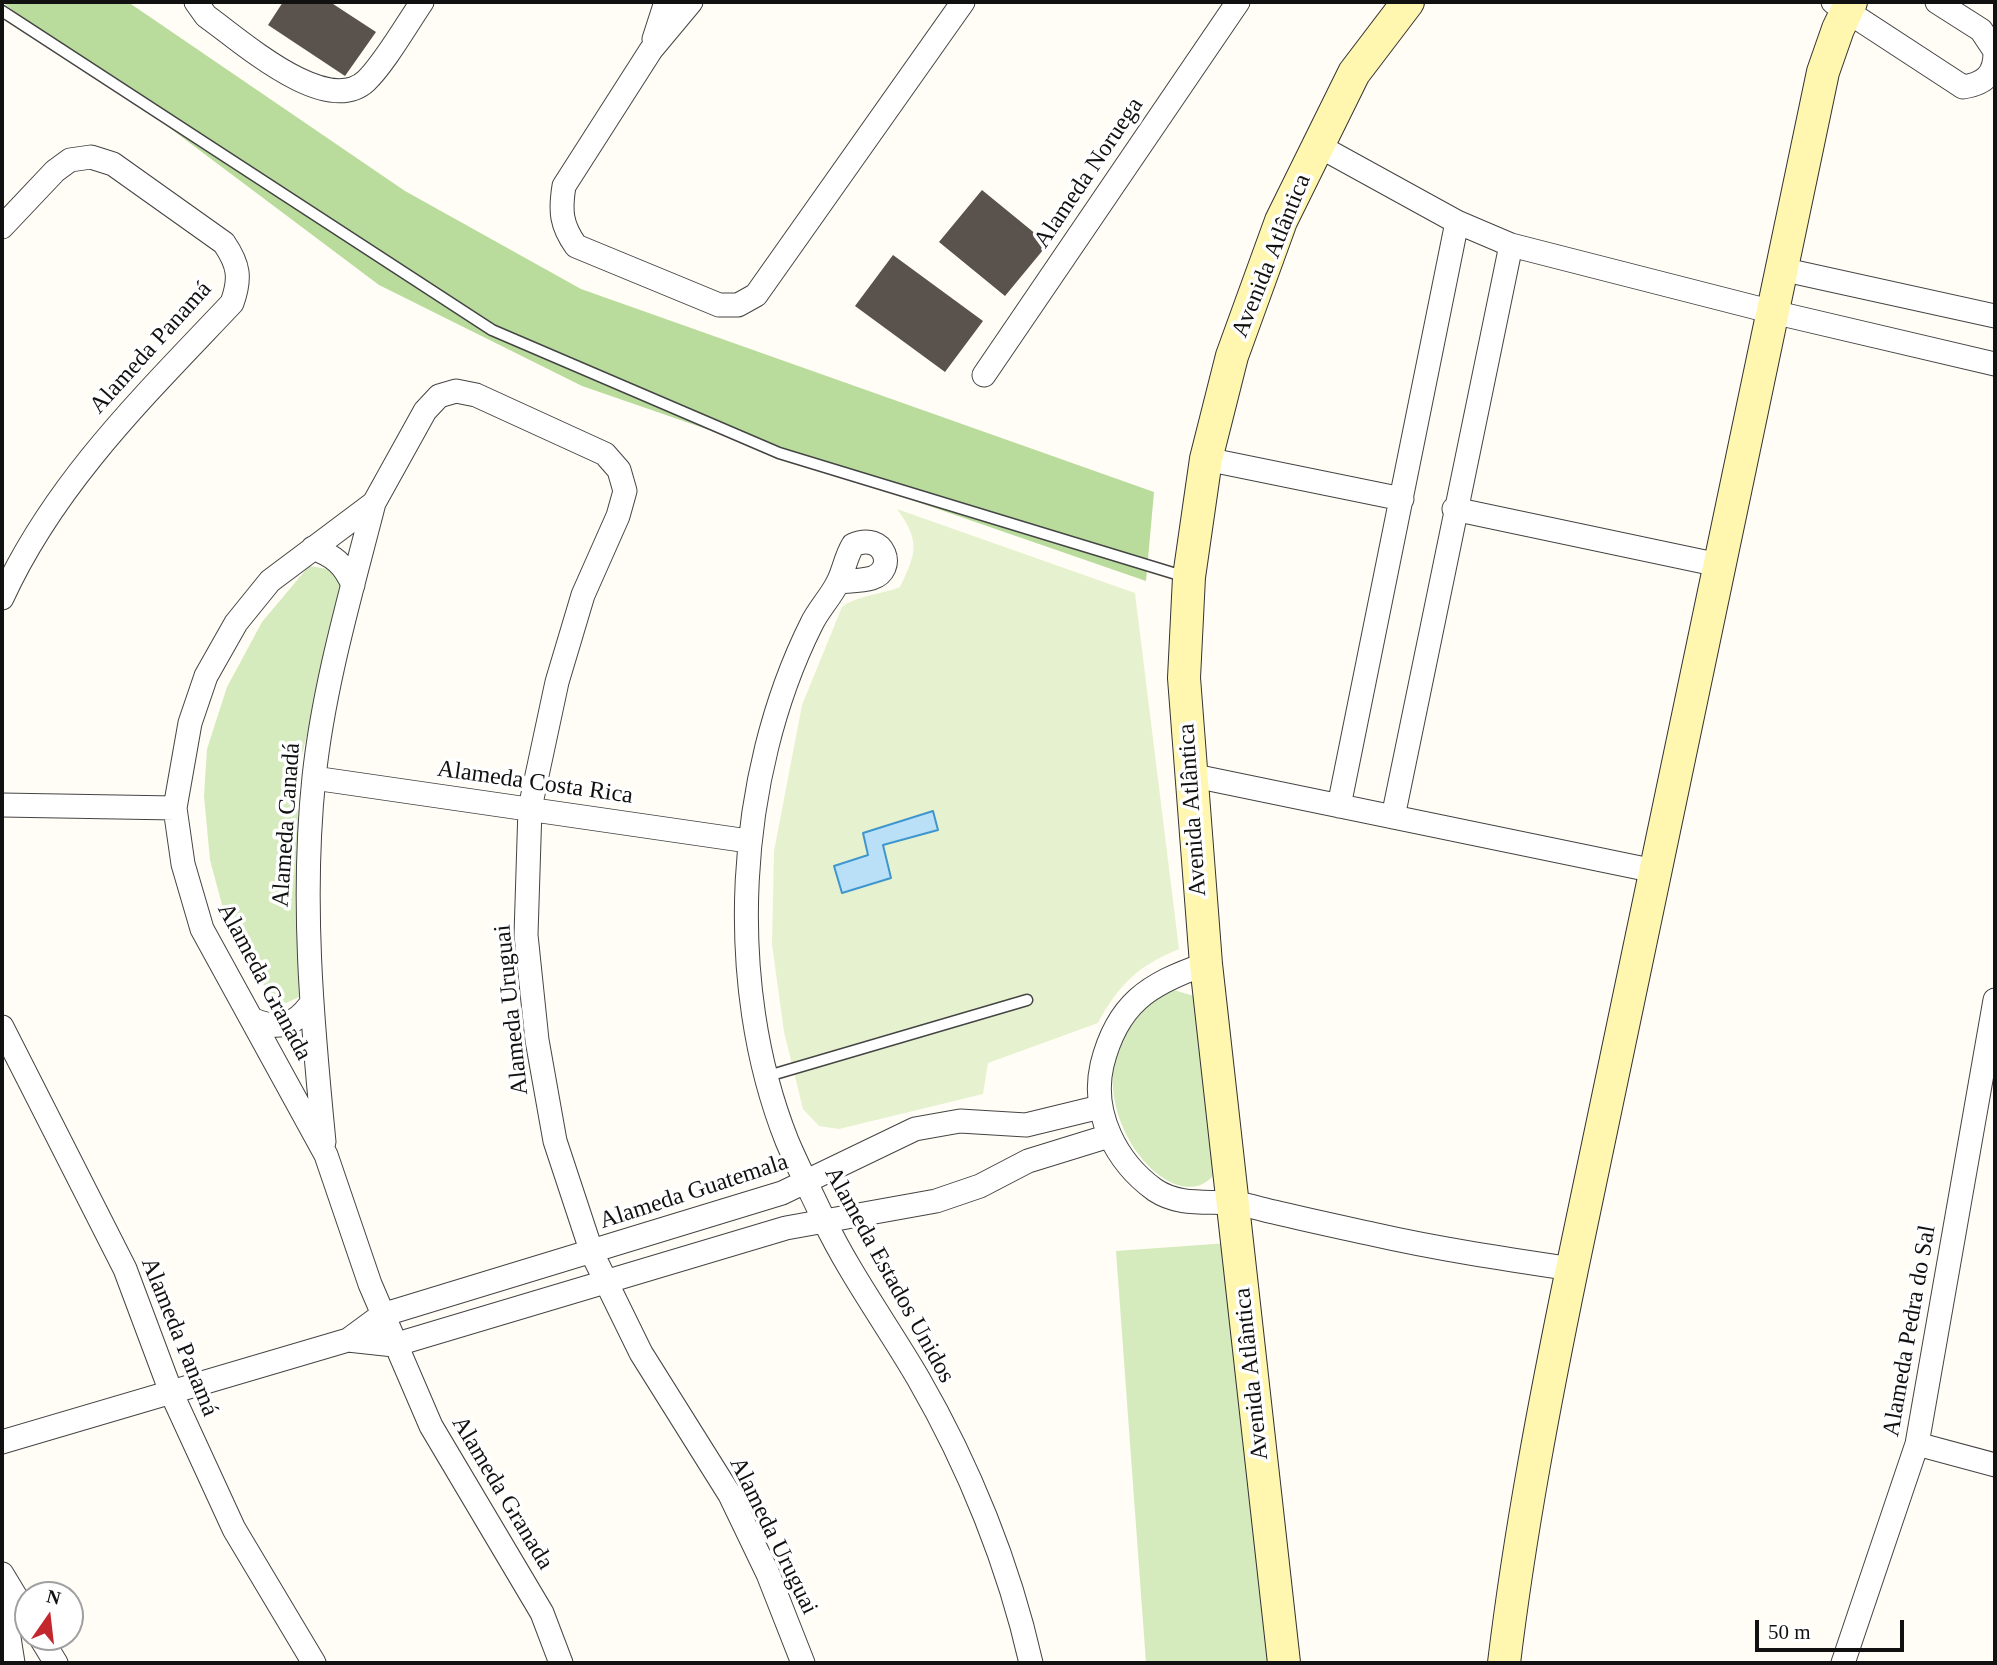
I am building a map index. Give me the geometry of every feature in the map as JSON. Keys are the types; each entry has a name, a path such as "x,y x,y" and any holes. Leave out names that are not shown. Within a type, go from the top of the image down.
{"street":[{"path":"196,2 206,16 301,82 325,90 347,92 366,82 422,2"},
{"path":"651,50 666,2"},
{"path":"691,2 651,50 564,187 560,210 564,229 576,246 719,305 738,305 756,295 768,281 962,2"},
{"name":"Alameda Noruega","path":"984,374 1238,2"},
{"name":"Avenida Atlântica","path":"1284,1663 1206,964 1189,775 1184,678 1189,578 1206,459 1233,356 1281,221 1354,73 1408,2"},
{"path":"1504,1663 1537,1446 1572,1269 1823,72 1843,5 1963,87 1979,85 1989,76 1995,63 1995,52 1981,30 1937,2"},
{"path":"1317,145 1457,222 1511,244 1773,312 1995,364"},
{"name":"Alameda Panamá","path":"2,227 55,171 70,160 91,157 113,164 224,243 237,261 240,281 232,303 108,434 55,503 20,558 2,598"},
{"path":"1339,806 1457,222"},
{"path":"1393,817 1454,509 1511,244"},
{"path":"1781,269 1995,316"},
{"name":"Alameda Granada","path":"476,395 456,391 439,396 425,411 374,503 270,580 236,623 206,676 190,723 175,808 183,864 202,929 326,1155 382,1315 431,1426 542,1613 561,1663"},
{"name":"Alameda Uruguai","path":"476,395 605,454 619,470 625,491 618,516 583,595 557,682 530,808 526,935 537,1040 555,1141 592,1253 641,1353 730,1495 768,1574 803,1663"},
{"path":"1206,459 1402,499"},
{"name":"Alameda Canadá","path":"326,1155 310,1005 306,919 314,778 323,711 374,503"},
{"path":"1454,509 1719,565"},
{"path":"313,548 332,555 345,568 353,586"},
{"name":"Alameda Estados Unidos","path":"839,582 812,622 785,685 765,756 748,841 747,920 752,999 768,1076 787,1140 824,1220 920,1381 976,1494 1022,1626 1031,1663"},
{"path":"1189,775 1655,871"},
{"name":"Alameda Costa Rica","path":"314,778 748,841"},
{"path":"2,805 175,808"},
{"path":"1206,964 1150,987 1126,1009 1108,1040 1101,1071 1100,1107 1109,1136 1130,1167 1156,1191 1182,1201 1232,1203 1434,1248 1572,1269"},
{"name":"Alameda Pedra do Sal","path":"1843,1663 1917,1444 1995,1000"},
{"path":"254,1020 270,1026 286,1026 300,1018 310,1005"},
{"name":"Alameda Panamá","path":"2,1027 125,1269 171,1392 234,1529 314,1663"},
{"name":"Alameda Guatemala","path":"2,1442 348,1340 382,1315 782,1193 915,1129 960,1121 1026,1125 1100,1107"},
{"name":"Alameda Guatemala","path":"348,1340 394,1345 786,1228 936,1201 980,1186 1028,1161 1109,1136"},
{"path":"1917,1444 1995,1465"},
{"path":"2,1574 14,1594"},
{"path":"2,1593 13,1663"}],"lane":[{"path":"2,11 492,330 779,453 1189,578"},
{"path":"768,1076 1027,1000"}],"green space":[{"path":"2,2 128,2 405,191 581,289 1154,492 1146,581 582,386 379,285"},
{"path":"897,509 1135,593 1179,949 1152,962 1131,978 1114,997 1098,1023 988,1063 983,1094 839,1129 819,1126 803,1109 784,1032 772,944 774,851 802,705 842,607 854,600 900,587 910,565 913,539"},
{"path":"309,566 328,569 339,576 342,594 299,767 296,917 308,985 299,997 286,1003 272,998 228,927 210,860 204,796 207,749 227,687 262,622"},
{"path":"1170,989 1194,996 1222,1157 1213,1176 1192,1187 1167,1180 1144,1161 1125,1131 1114,1095 1115,1057 1133,1021"},
{"path":"1228,1243 1276,1663 1146,1663 1116,1251"}],"water":[{"path":"933,811 938,830 883,845 891,878 842,893 834,866 868,855 863,833"}],"building":[{"path":"283,2 330,2 376,32 345,76 268,25"},
{"path":"982,190 1048,244 1005,296 939,242"},
{"path":"893,255 983,321 945,372 855,306"}]}
